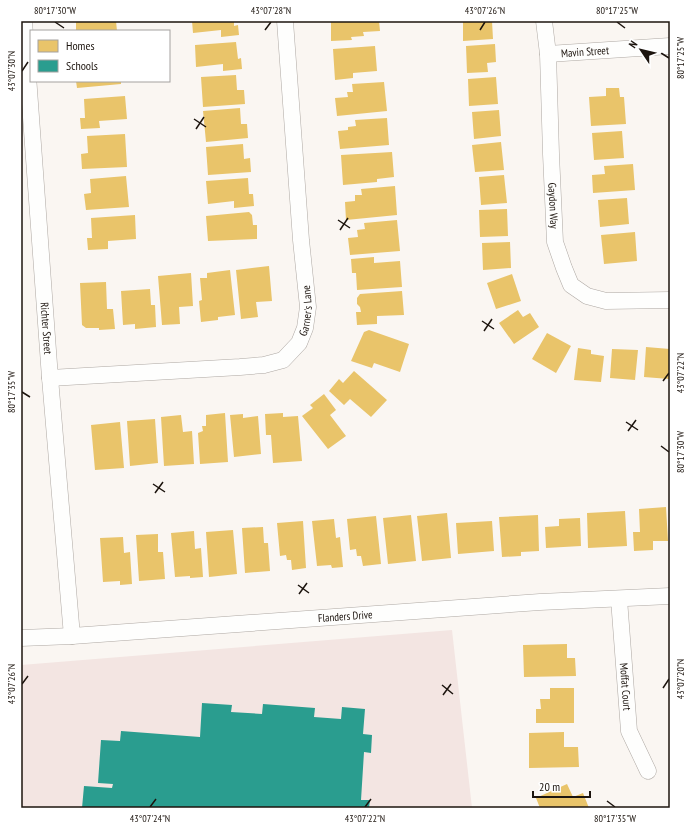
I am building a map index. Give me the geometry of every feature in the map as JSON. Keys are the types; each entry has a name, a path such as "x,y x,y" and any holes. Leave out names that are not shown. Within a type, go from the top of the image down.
{"street":[{"name":"Richter Street","path":"24,21 50,378 72,636"},
{"name":"Garner's Lane","path":"50,378 240,367 264,364 283,360 299,343 305,328 308,308 301,240 285,21"},
{"name":"Gaydon Way","path":"544,21 548,54 550,147 555,242 571,285 587,296 606,301 670,300"},
{"name":"Mavin Street","path":"548,54 670,46"},
{"name":"Flanders Drive","path":"21,638 72,636 540,602 670,596"},
{"name":"Moffat Court","path":"619,599 629,731 648,771"}],"shaded area":[{"path":"452,630 472,808 21,808 21,665"}],"building: Homes":[{"path":"76,21 116,21 117,30 76,30"},
{"path":"192,21 234,21 234,26 238,25 239,35 221,37 221,30 193,33"},
{"path":"331,21 379,21 380,31 363,32 364,36 351,37 352,40 331,41"},
{"path":"463,21 492,21 493,39 463,41"},
{"path":"236,42 238,59 241,58 242,69 223,71 223,64 196,67 195,45"},
{"path":"495,44 496,62 487,63 488,72 467,73 466,46"},
{"path":"375,46 377,71 353,73 353,78 335,80 333,49"},
{"path":"236,75 237,90 244,90 245,104 203,107 201,77"},
{"path":"496,77 498,104 469,106 468,79"},
{"path":"76,82 121,82 121,84 77,88"},
{"path":"384,82 387,111 337,116 335,98 348,97 347,92 353,92 352,84"},
{"path":"606,88 619,88 620,97 624,97 626,124 591,126 589,97 606,96"},
{"path":"125,96 127,119 99,121 100,128 81,129 80,118 85,118 84,99"},
{"path":"240,108 241,124 247,124 248,138 206,142 203,111"},
{"path":"499,110 501,136 474,139 472,112"},
{"path":"387,118 389,145 340,149 338,131 348,130 348,127 356,126 355,120"},
{"path":"622,131 624,158 594,160 592,133"},
{"path":"125,134 127,167 82,169 81,154 88,153 87,136"},
{"path":"501,142 504,170 475,172 472,145"},
{"path":"243,144 244,159 250,158 251,172 208,175 206,147"},
{"path":"392,152 394,177 377,179 377,182 343,185 341,155"},
{"path":"633,164 635,190 593,193 592,175 605,174 604,166"},
{"path":"504,175 507,203 481,205 479,177"},
{"path":"126,176 129,207 86,210 84,194 91,193 90,179"},
{"path":"248,178 249,194 253,194 254,206 234,208 234,201 208,204 206,181"},
{"path":"395,186 397,215 346,220 345,202 355,201 355,195 362,195 361,189"},
{"path":"627,198 629,224 600,227 598,200"},
{"path":"507,209 508,236 480,237 479,210"},
{"path":"249,212 252,215 253,225 257,225 257,239 208,241 206,216"},
{"path":"135,215 136,239 108,241 108,249 88,250 87,238 92,238 91,218"},
{"path":"397,220 400,251 350,255 348,238 358,237 357,230 365,229 364,223"},
{"path":"635,232 637,261 604,264 601,235"},
{"path":"510,242 511,268 483,270 482,243"},
{"path":"374,257 374,263 400,261 402,287 357,290 356,273 352,273 351,259"},
{"path":"269,266 272,301 256,302 258,317 241,319 236,270"},
{"path":"230,270 235,315 218,317 218,320 201,322 199,301 202,300 200,278 207,278 207,273"},
{"path":"191,273 193,306 179,307 180,324 162,325 158,276"},
{"path":"512,274 521,301 496,309 487,283"},
{"path":"106,282 107,309 113,309 115,329 99,330 99,328 86,328 82,325 80,283"},
{"path":"150,289 151,305 155,305 156,327 135,329 135,324 123,325 121,291"},
{"path":"402,291 404,315 377,316 377,324 357,325 356,312 361,312 360,307 357,304 357,298 360,294"},
{"path":"518,310 523,317 530,313 539,327 514,344 499,323"},
{"path":"369,330 409,344 400,372 374,363 372,368 351,361 364,332"},
{"path":"547,333 571,346 556,373 532,359"},
{"path":"646,347 670,349 669,379 644,377"},
{"path":"578,348 591,350 591,354 604,356 601,382 574,380"},
{"path":"612,349 638,350 635,380 610,378"},
{"path":"354,371 387,400 371,417 350,399 344,405 329,391 339,379 343,383"},
{"path":"324,394 336,410 330,415 346,436 328,449 302,416 313,408 310,405"},
{"path":"225,413 228,462 200,464 198,433 203,431 202,426 206,426 206,415"},
{"path":"283,413 283,417 298,416 302,461 273,463 271,435 266,435 265,414"},
{"path":"243,414 243,418 258,416 261,454 234,457 230,415"},
{"path":"181,415 183,432 192,431 194,464 164,466 161,417"},
{"path":"155,419 158,463 130,466 127,421"},
{"path":"120,422 124,468 95,470 91,425"},
{"path":"666,507 668,541 653,541 653,550 634,551 633,532 640,532 639,509"},
{"path":"625,511 627,546 588,548 587,513"},
{"path":"447,513 451,558 422,561 417,516"},
{"path":"411,515 416,561 388,564 383,518"},
{"path":"538,515 539,551 521,552 521,556 502,557 499,517"},
{"path":"376,516 381,564 363,566 361,556 357,556 356,549 350,550 347,519"},
{"path":"580,518 581,546 546,548 545,527 559,526 559,519"},
{"path":"334,519 336,538 340,537 343,567 332,568 331,565 317,566 312,521"},
{"path":"303,521 306,568 292,570 291,560 287,560 286,555 280,556 277,523"},
{"path":"492,521 494,551 458,554 456,523"},
{"path":"263,527 264,543 268,543 270,571 245,573 242,528"},
{"path":"233,530 237,574 209,577 206,532"},
{"path":"194,531 195,549 201,548 203,577 175,577 171,533"},
{"path":"158,534 158,552 163,552 165,579 139,581 136,535"},
{"path":"123,537 124,553 130,552 132,584 120,585 120,581 103,582 100,538"},
{"path":"567,644 567,658 575,658 576,676 524,677 523,645"},
{"path":"550,688 574,688 574,723 536,723 536,709 541,709 540,699 550,699"},
{"path":"564,732 564,747 578,747 579,767 529,768 529,733"},
{"path":"567,784 573,797 583,793 589,808 540,808 536,798"}],"building: Schools":[{"path":"202,703 232,705 231,712 262,714 263,704 315,708 314,717 341,719 342,707 365,709 363,734 372,735 371,753 364,752 361,800 370,800 369,808 82,808 84,786 112,788 113,784 98,783 101,740 120,741 121,731 200,737"}]}
